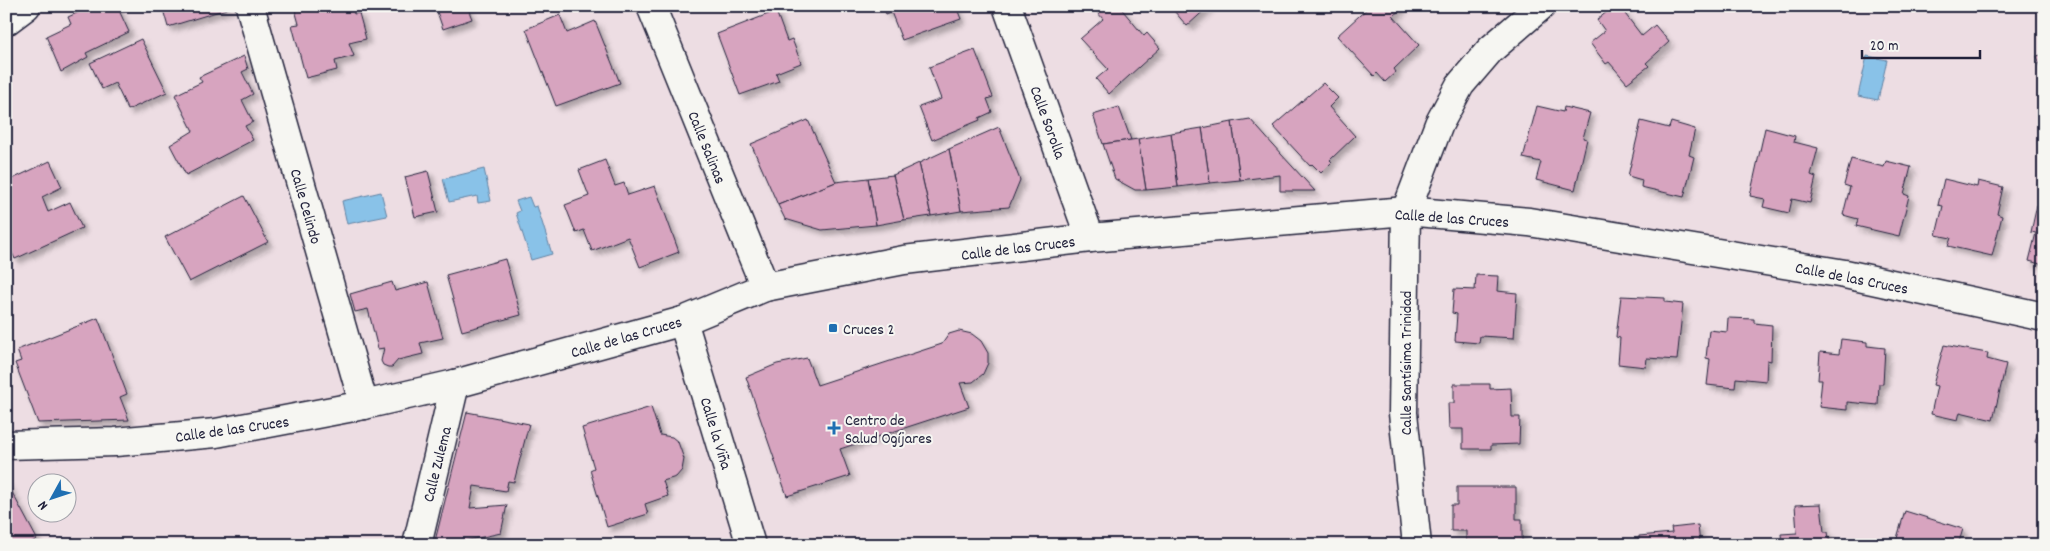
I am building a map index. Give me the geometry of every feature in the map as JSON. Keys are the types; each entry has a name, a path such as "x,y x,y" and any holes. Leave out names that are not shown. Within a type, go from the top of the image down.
{"street":[{"path":"6,21 26,6"},
{"name":"Calle Celindo","path":"250,6 364,405"},
{"name":"Calle Salinas","path":"651,6 765,287"},
{"name":"Calle Santísima Trinidad","path":"1417,545 1403,413 1406,211 1439,124 1460,85 1490,50 1541,6"},
{"name":"Calle Sorolla","path":"1016,11 1090,238"},
{"name":"Calle de las Cruces","path":"6,445 115,442 216,433 364,405 455,384 683,321 765,287 904,260 1090,238 1406,211 1529,222 1845,274 2044,317"},
{"name":"Calle la Viña","path":"683,321 751,545"},
{"name":"Calle Zulema","path":"417,545 455,384"}],"water":[{"path":"1867,56 1887,60 1878,100 1858,96"},
{"path":"484,169 491,201 478,203 477,196 449,202 443,179"},
{"path":"381,192 387,216 347,224 342,201"},
{"path":"529,197 533,207 537,206 552,254 531,260 516,213 520,211 516,201"}],"building":[{"path":"92,6 117,6 129,32 86,53 88,57 61,72 46,36 71,24 68,17"},
{"path":"162,6 233,6 233,7 168,27"},
{"path":"294,6 352,6 354,14 359,13 366,39 349,43 354,56 335,61 337,70 306,78 292,25 299,24"},
{"path":"435,6 467,6 472,19 443,29"},
{"path":"883,6 956,6 961,19 902,40 891,12 886,14"},
{"path":"1104,6 1119,6 1144,36 1147,33 1160,48 1109,94 1096,79 1108,69 1080,39 1103,19 1097,12"},
{"path":"1180,6 1209,6 1187,26 1174,11"},
{"path":"1370,6 1400,6 1402,8 1393,16 1419,45 1394,69 1396,72 1385,82 1377,73 1374,76 1337,36"},
{"path":"1614,6 1619,6 1642,36 1655,25 1669,42 1646,63 1649,66 1627,83 1609,62 1606,64 1590,43 1605,31 1597,20"},
{"path":"2038,6 2044,6 2044,17 2042,17"},
{"path":"776,11 787,41 792,39 801,63 776,73 779,81 740,95 717,34"},
{"path":"560,15 567,33 595,21 620,83 556,106 526,29"},
{"path":"141,39 167,92 128,110 115,83 102,89 90,63"},
{"path":"975,50 993,97 987,99 992,112 979,118 980,120 932,140 919,107 941,99 929,67"},
{"path":"2044,54 2044,81 2037,56"},
{"path":"244,56 248,69 242,72 253,94 242,100 253,122 245,126 253,140 186,175 170,145 193,131 175,95 202,82 199,77"},
{"path":"1323,83 1338,98 1329,107 1355,136 1330,160 1332,162 1321,173 1312,164 1310,166 1273,126"},
{"path":"1537,106 1563,112 1564,107 1590,113 1583,138 1587,139 1575,190 1536,180 1541,162 1523,158"},
{"path":"1119,107 1131,140 1103,144 1093,115"},
{"path":"1250,119 1315,191 1280,191 1280,175 1240,180 1232,122"},
{"path":"808,120 836,182 778,205 751,144"},
{"path":"1641,121 1669,128 1671,122 1695,129 1689,155 1694,157 1684,197 1641,187 1642,180 1628,176"},
{"path":"1232,122 1240,180 1210,183 1202,128"},
{"path":"999,127 1020,180 1009,207 961,211 949,149"},
{"path":"1202,128 1210,183 1178,187 1171,133"},
{"path":"1765,128 1795,136 1794,142 1818,148 1811,175 1816,177 1810,203 1792,199 1789,213 1763,207 1765,199 1750,196"},
{"path":"1171,133 1178,187 1146,190 1138,139"},
{"path":"1138,139 1146,190 1135,190 1115,179 1103,144"},
{"path":"949,149 961,211 931,216 919,163"},
{"path":"1851,159 1884,167 1886,161 1911,167 1904,194 1909,196 1899,236 1856,226 1858,219 1843,215 1850,187 1844,185"},
{"path":"605,160 615,186 624,183 628,195 655,186 679,252 640,267 628,237 592,251 584,230 576,233 565,205 589,196 579,170"},
{"path":"50,161 62,187 42,197 48,212 70,202 82,228 15,259 6,240 6,182"},
{"path":"919,163 931,216 904,220 893,175"},
{"path":"428,171 438,212 415,217 405,177"},
{"path":"893,175 904,220 876,225 868,178"},
{"path":"868,178 876,225 822,230 785,219 778,205 836,182"},
{"path":"1944,179 1977,187 1978,181 2003,187 1997,214 2002,216 1992,256 1948,246 1951,238 1936,235 1943,206 1938,205"},
{"path":"244,196 268,242 189,282 165,237"},
{"path":"2037,205 2044,207 2044,265 2029,261 2036,233 2031,232"},
{"path":"505,259 521,315 462,331 446,275"},
{"path":"1476,275 1498,276 1497,291 1517,293 1514,338 1480,336 1479,343 1455,341 1457,314 1452,313 1454,289 1475,290"},
{"path":"392,282 395,291 428,282 443,338 420,343 423,354 398,360 392,367 388,367 383,365 381,361 384,348 378,349 368,309 355,312 350,294"},
{"path":"1621,296 1665,298 1665,302 1683,304 1677,360 1647,358 1646,367 1618,364 1620,338 1616,337"},
{"path":"98,318 127,394 120,397 129,420 38,423 15,363 21,361 17,350"},
{"path":"1728,318 1754,319 1754,323 1772,325 1771,361 1767,360 1766,381 1736,378 1735,388 1707,385 1710,359 1706,358 1709,330 1727,332"},
{"name":"Centro de Salud Ogíjares","path":"959,331 972,334 981,341 988,353 988,363 983,374 973,382 960,383 969,407 840,449 850,476 787,496 746,377 777,364 807,358 817,385 942,344 949,334"},
{"path":"1841,339 1867,342 1867,346 1885,348 1883,384 1879,384 1878,405 1847,402 1847,410 1819,407 1822,380 1818,380 1820,352 1839,354"},
{"path":"1944,345 1988,353 1987,359 2006,364 1993,420 1960,412 1958,420 1931,414 1937,386 1933,385"},
{"path":"1454,384 1490,384 1490,389 1511,388 1512,417 1520,417 1519,444 1491,445 1491,449 1463,449 1463,429 1449,429 1448,403 1454,403"},
{"path":"2044,394 2044,445 2035,442 2042,417 2038,416"},
{"path":"651,407 660,435 672,437 678,442 684,459 682,470 676,477 663,481 668,496 645,504 648,514 607,527 590,470 594,468 582,428"},
{"path":"467,412 529,424 514,482 508,481 506,491 474,486 470,508 507,505 501,533 446,545 434,545"},
{"path":"6,481 37,539 26,545 6,545"},
{"path":"1457,487 1516,487 1516,519 1522,519 1522,545 1466,545 1466,531 1451,531 1451,505 1457,505"},
{"path":"1821,504 1824,532 1828,532 1830,545 1782,545 1781,534 1797,533 1795,505"},
{"path":"1905,511 1963,529 1958,545 1895,545"},
{"path":"1698,525 1700,545 1639,545 1639,536 1672,533 1671,528"}],"place":[{"name":"Cruces 2","path":"833,328"},
{"name":"Centro de Salud Ogíjares","path":"834,428"}]}
